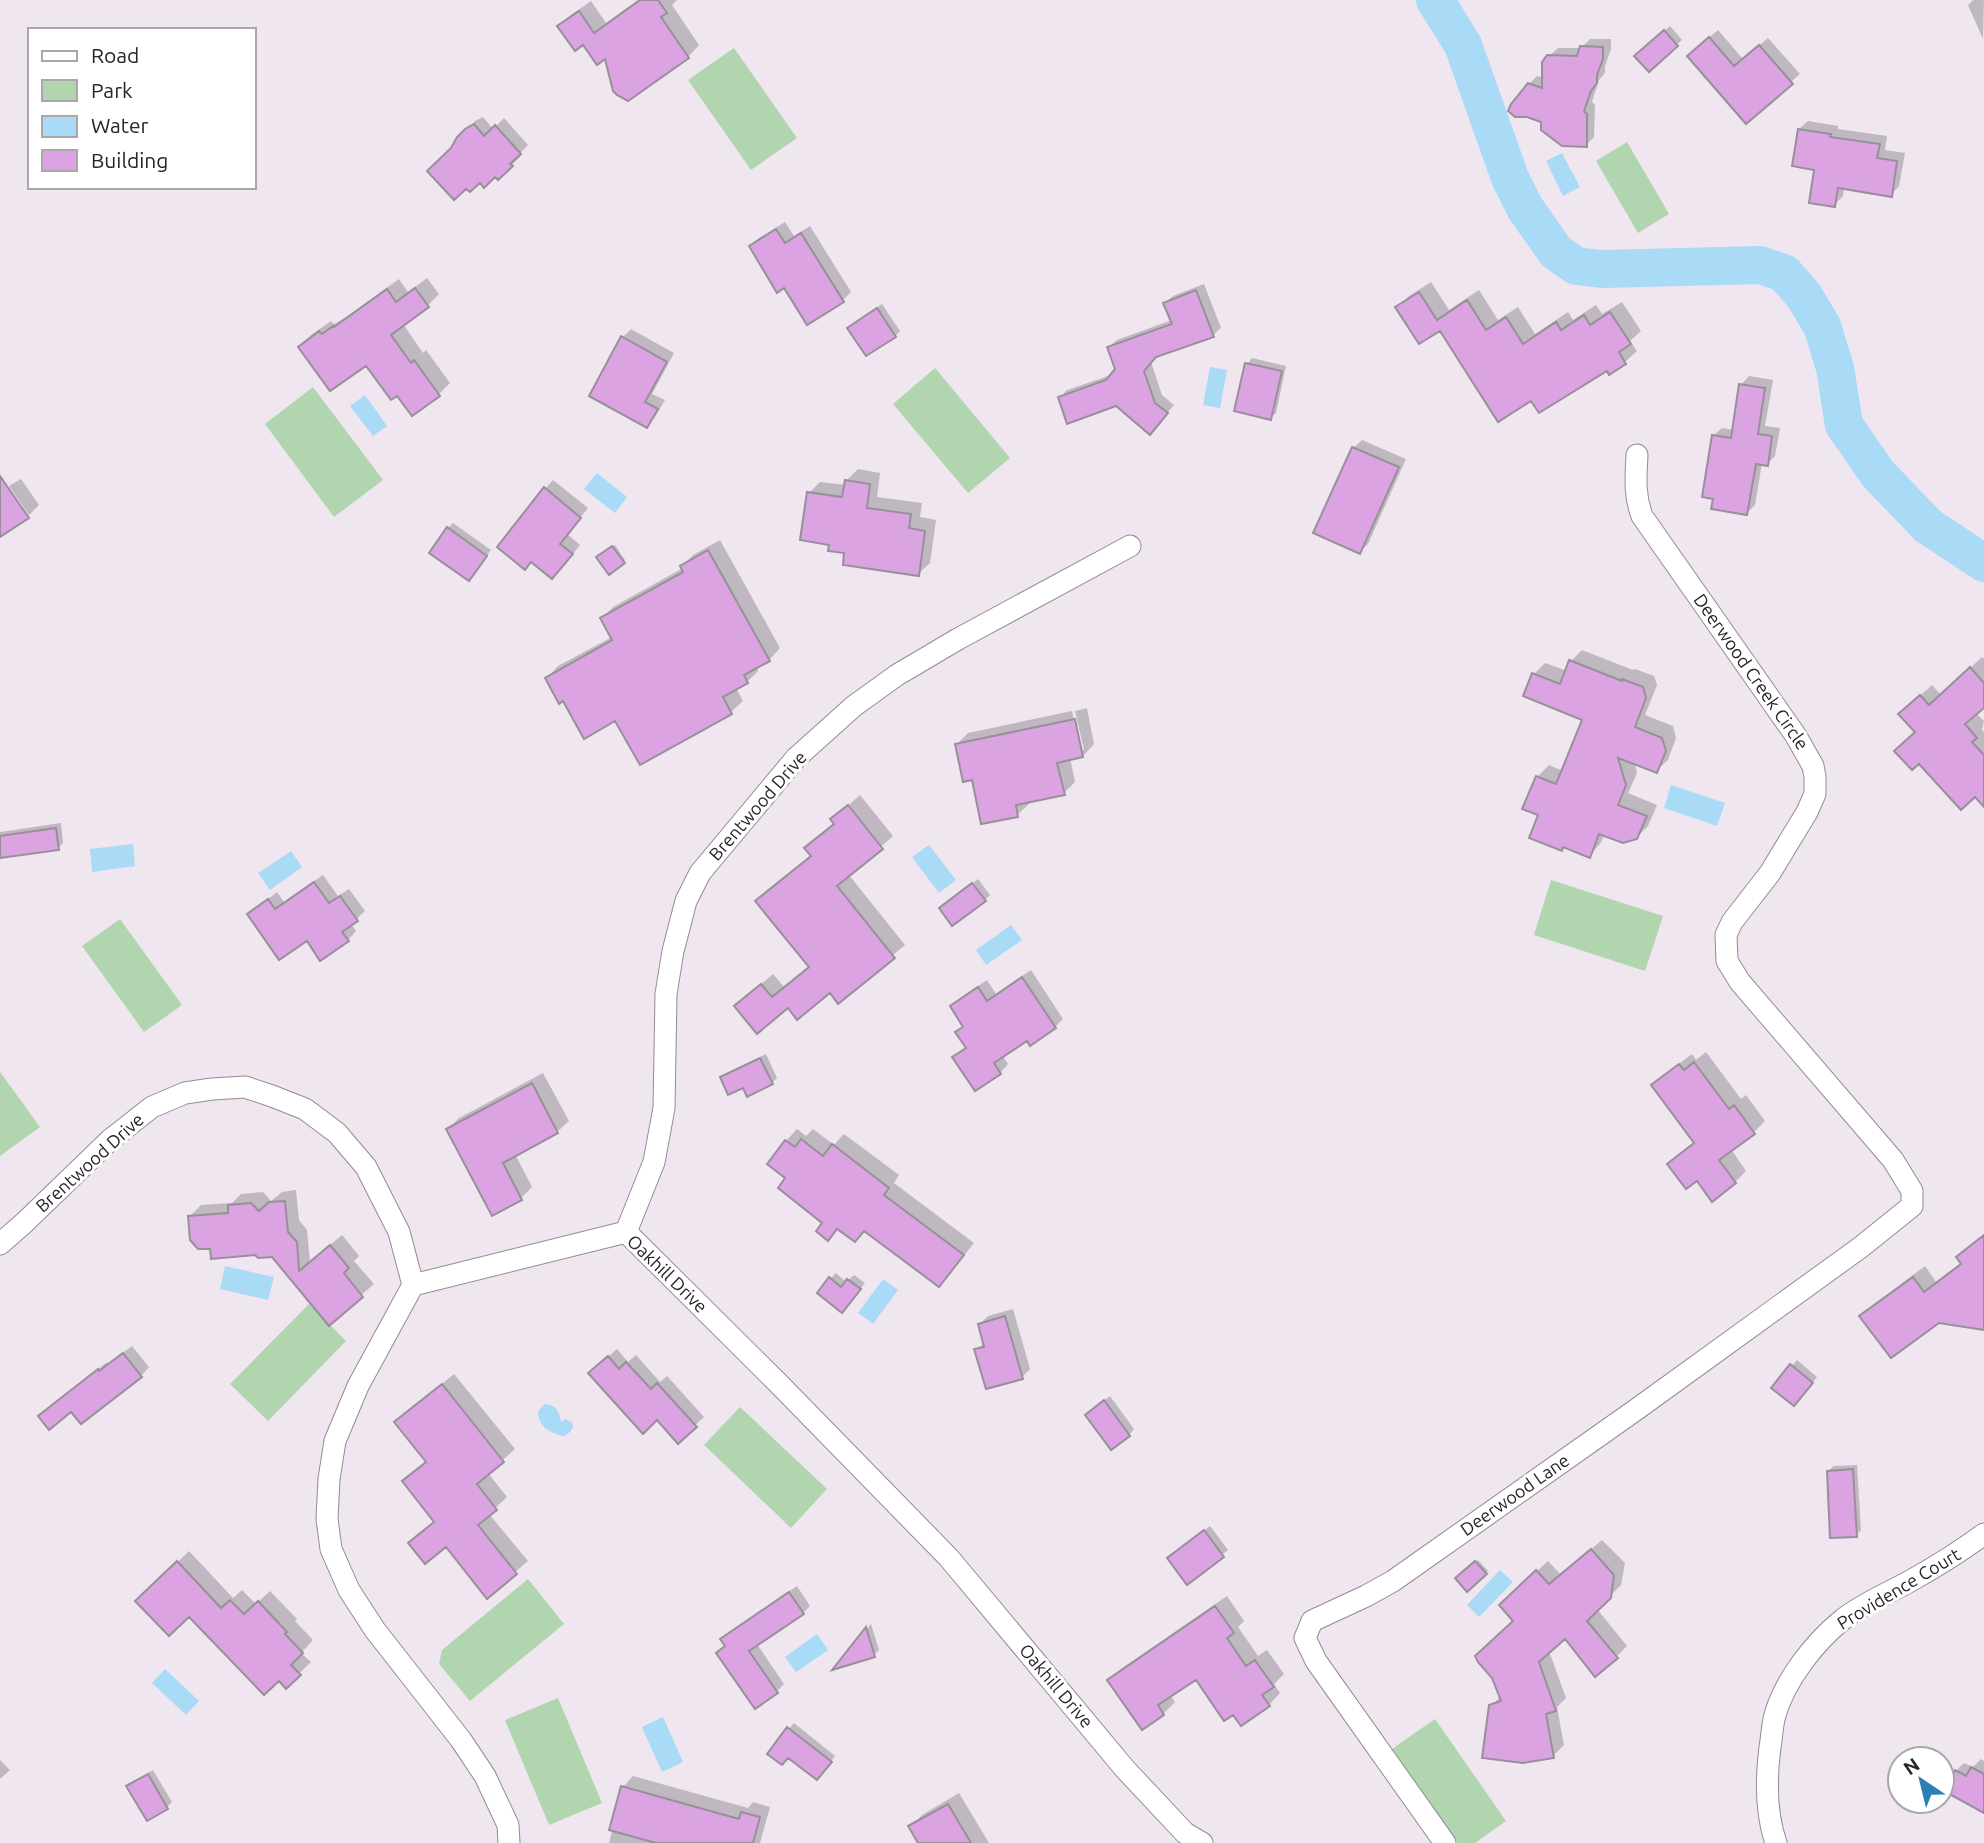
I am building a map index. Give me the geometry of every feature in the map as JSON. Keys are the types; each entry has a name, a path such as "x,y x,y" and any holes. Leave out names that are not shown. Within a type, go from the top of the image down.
{"street":[{"name":"Deerwood Creek Circle","path":"1637,455 1635,489 1642,516 1807,752 1815,777 1815,794 1807,812 1770,873 1732,922 1726,935 1727,961 1740,982 1893,1160 1912,1191"},
{"name":"Brentwood Drive","path":"626,1232 654,1162 664,1108 666,994 673,951 686,901 700,873 796,758 854,706 897,675 958,639 1130,546"},
{"name":"Brentwood Drive","path":"0,1244 110,1140 152,1107 185,1093 245,1087 305,1110 337,1133 352,1150 366,1167 399,1232 413,1285"},
{"name":"Deerwood Lane","path":"1445,1843 1316,1661 1305,1638 1312,1621 1393,1581 1637,1409 1861,1247 1912,1206 1912,1191"},
{"name":"Oakhill Drive","path":"413,1285 626,1232 949,1558 1125,1769 1185,1833 1202,1843"},
{"path":"413,1285 358,1386 335,1441 327,1519 331,1549 349,1590 375,1630 461,1740 485,1776 508,1825 509,1843"},
{"name":"Providence Court","path":"1776,1843 1769,1813 1768,1786 1775,1715 1790,1682 1810,1651 1842,1619 1957,1555 1984,1534"}],"green space":[{"path":"734,48 797,138 751,170 688,80"},
{"path":"1627,142 1669,214 1638,233 1596,161"},
{"path":"935,368 1010,458 968,493 893,404"},
{"path":"313,387 383,480 334,517 265,424"},
{"path":"1551,880 1663,916 1645,971 1534,935"},
{"path":"120,919 182,1005 144,1032 82,946"},
{"path":"0,1072 40,1127 0,1156"},
{"path":"309,1304 346,1341 268,1421 230,1384"},
{"path":"740,1407 827,1489 791,1528 704,1445"},
{"path":"528,1579 564,1624 470,1701 439,1664 442,1650"},
{"path":"558,1698 602,1803 549,1825 505,1720"},
{"path":"1435,1719 1506,1821 1475,1843 1458,1843 1392,1749"}],"water":[{"path":"1562,153 1580,187 1563,196 1546,161"},
{"path":"1210,367 1227,370 1220,408 1203,405"},
{"path":"365,395 387,426 373,436 350,406"},
{"path":"597,473 627,497 615,513 584,489"},
{"path":"1671,785 1725,803 1717,826 1664,808"},
{"path":"133,844 135,866 92,872 90,849"},
{"path":"929,845 956,880 939,893 912,857"},
{"path":"291,851 302,867 270,890 258,873"},
{"path":"1011,925 1022,940 986,965 976,950"},
{"path":"225,1266 274,1277 268,1300 220,1289"},
{"path":"883,1279 898,1290 873,1324 858,1313"},
{"path":"545,1404 557,1410 561,1422 565,1419 572,1422 570,1432 564,1436 559,1435 543,1425 538,1411"},
{"path":"1500,1570 1513,1582 1479,1617 1467,1605"},
{"path":"817,1634 828,1650 796,1672 785,1657"},
{"path":"165,1669 199,1701 186,1715 152,1683"},
{"path":"663,1717 683,1762 662,1772 642,1727"}],"building":[{"path":"640,0 658,0 667,13 661,17 689,58 628,101 613,91 605,59 597,65 583,45 575,51 557,26 579,11 594,33"},
{"path":"1664,30 1678,46 1649,72 1634,56"},
{"path":"1709,37 1734,66 1759,45 1793,84 1746,124 1687,56"},
{"path":"1580,46 1603,47 1603,59 1597,83 1584,111 1587,114 1587,147 1562,146 1541,130 1541,122 1527,117 1515,117 1508,111 1528,83 1542,88 1542,62 1547,55 1577,56"},
{"path":"474,124 484,136 495,125 521,154 498,180 495,177 484,188 480,183 470,192 466,189 454,200 427,171 451,148 465,129"},
{"path":"1798,129 1831,134 1830,137 1880,144 1877,158 1897,161 1892,197 1838,188 1835,207 1809,203 1814,170 1792,166"},
{"path":"776,229 785,243 801,233 844,302 807,325 784,288 777,293 749,246"},
{"path":"415,288 429,307 391,335 411,363 414,360 440,396 412,416 397,396 391,400 366,366 330,391 298,347 319,331 322,334 334,327 387,289 396,302"},
{"path":"1196,290 1214,337 1156,357 1144,371 1155,403 1168,413 1150,435 1116,406 1067,424 1058,397 1106,380 1115,369 1107,347 1172,324 1163,303"},
{"path":"1419,292 1437,320 1467,300 1486,330 1506,317 1523,344 1556,322 1561,330 1584,315 1590,325 1610,312 1631,344 1619,352 1626,364 1609,375 1607,371 1539,413 1531,401 1498,422 1440,331 1419,344 1395,307"},
{"path":"877,308 896,337 866,356 847,328"},
{"path":"621,336 667,362 645,402 658,409 647,428 589,396"},
{"path":"1245,363 1282,371 1271,420 1234,411"},
{"path":"1739,384 1765,388 1758,434 1772,436 1768,466 1756,464 1747,515 1711,509 1713,499 1702,497 1712,435 1731,438"},
{"path":"1352,447 1399,467 1360,554 1313,533"},
{"path":"0,476 29,518 0,537"},
{"path":"845,480 870,484 867,508 911,514 909,528 925,531 919,576 843,565 844,553 828,551 829,545 800,540 807,492 842,497"},
{"path":"544,487 581,518 560,544 573,554 552,579 531,562 525,570 497,547"},
{"path":"447,527 487,556 469,581 429,553"},
{"path":"612,546 625,563 609,575 596,557"},
{"path":"708,550 770,661 744,675 748,683 723,697 732,714 640,765 615,721 584,739 563,701 559,704 545,678 612,640 600,618 683,572 680,566"},
{"path":"1569,660 1643,687 1646,698 1635,727 1662,738 1666,751 1657,773 1618,758 1626,785 1618,805 1647,816 1637,839 1623,843 1599,834 1590,858 1529,838 1538,815 1522,809 1536,776 1556,784 1582,720 1523,696 1532,673 1560,684"},
{"path":"1970,667 1984,683 1984,708 1965,724 1977,738 1972,742 1984,755 1984,807 1975,797 1961,810 1919,764 1912,770 1894,751 1915,732 1898,714 1920,695 1929,705"},
{"path":"1075,719 1083,757 1057,763 1065,795 1016,805 1018,817 981,824 972,780 963,782 955,744"},
{"path":"848,805 883,849 837,886 895,958 838,1004 830,993 797,1020 788,1008 757,1034 734,1006 761,984 772,997 809,967 755,901 811,856 804,848 834,824 830,819"},
{"path":"56,828 59,850 0,858 0,836"},
{"path":"314,882 329,903 340,896 358,921 342,932 349,941 320,961 307,941 279,960 247,914 268,899 275,909"},
{"path":"972,883 986,901 952,926 939,908"},
{"path":"1022,977 1056,1028 1030,1046 1027,1041 994,1063 1001,1074 975,1091 952,1057 966,1048 955,1032 963,1027 950,1006 978,987 987,1001"},
{"path":"760,1058 773,1084 747,1097 743,1088 728,1095 720,1077"},
{"path":"1694,1062 1729,1109 1734,1105 1755,1134 1719,1160 1736,1183 1712,1202 1697,1181 1686,1189 1667,1164 1694,1143 1651,1085 1679,1064 1684,1070"},
{"path":"532,1083 558,1133 503,1163 522,1200 492,1216 446,1129"},
{"path":"801,1139 823,1156 832,1144 889,1188 884,1195 964,1255 939,1287 864,1231 855,1242 837,1229 828,1241 816,1231 822,1223 778,1188 785,1178 767,1164 785,1140 795,1147"},
{"path":"285,1201 288,1232 297,1242 299,1271 330,1245 349,1268 344,1273 363,1297 329,1326 272,1257 258,1258 255,1255 211,1259 210,1249 198,1249 190,1240 188,1216 228,1213 228,1205 251,1203 259,1211 269,1202"},
{"path":"1984,1235 1984,1330 1939,1323 1891,1358 1859,1316 1913,1277 1924,1292 1961,1264 1956,1257"},
{"path":"829,1277 841,1287 847,1279 861,1289 842,1313 817,1293"},
{"path":"1005,1316 1023,1379 986,1389 974,1349 984,1347 978,1324"},
{"path":"123,1353 142,1377 81,1424 71,1412 49,1430 38,1416"},
{"path":"608,1356 619,1369 626,1362 651,1389 657,1383 697,1427 678,1444 657,1420 643,1434 588,1373"},
{"path":"1790,1364 1813,1383 1794,1406 1771,1388"},
{"path":"442,1384 504,1462 477,1484 497,1510 478,1525 517,1574 487,1599 446,1547 425,1564 408,1543 434,1522 402,1481 426,1462 394,1422"},
{"path":"1104,1400 1130,1436 1111,1450 1085,1415"},
{"path":"1853,1469 1857,1537 1830,1538 1827,1471"},
{"path":"1204,1530 1224,1557 1187,1585 1167,1558"},
{"path":"1591,1549 1614,1575 1611,1598 1587,1621 1618,1658 1595,1677 1565,1639 1539,1662 1556,1711 1546,1714 1554,1758 1523,1763 1482,1758 1489,1705 1501,1701 1492,1678 1475,1656 1513,1621 1499,1605 1536,1570 1549,1584"},
{"path":"177,1561 221,1608 230,1600 244,1614 258,1601 303,1653 291,1665 301,1675 286,1689 279,1681 264,1695 189,1617 169,1636 135,1601"},
{"path":"1475,1561 1487,1574 1467,1592 1455,1578"},
{"path":"789,1592 804,1614 749,1651 778,1693 755,1709 716,1653 725,1646 720,1639"},
{"path":"1215,1606 1234,1633 1227,1638 1246,1666 1255,1660 1274,1687 1262,1695 1270,1706 1241,1726 1233,1715 1224,1721 1196,1680 1158,1705 1164,1715 1142,1730 1107,1680"},
{"path":"866,1627 875,1657 832,1670"},
{"path":"787,1727 832,1762 817,1780 788,1758 782,1765 767,1754"},
{"path":"1971,1767 1984,1774 1984,1813 1956,1798 1956,1771 1966,1776"},
{"path":"148,1774 168,1809 147,1821 126,1786"},
{"path":"621,1786 739,1819 741,1812 760,1817 753,1843 656,1843 609,1830"},
{"path":"948,1804 971,1843 918,1843 908,1826"}],"waterway":[{"path":"1435,0 1463,45 1510,178 1525,208 1556,252 1576,266 1602,269 1760,265 1784,273 1804,296 1822,326 1835,368 1844,425 1878,474 1928,526 1984,563"}]}
